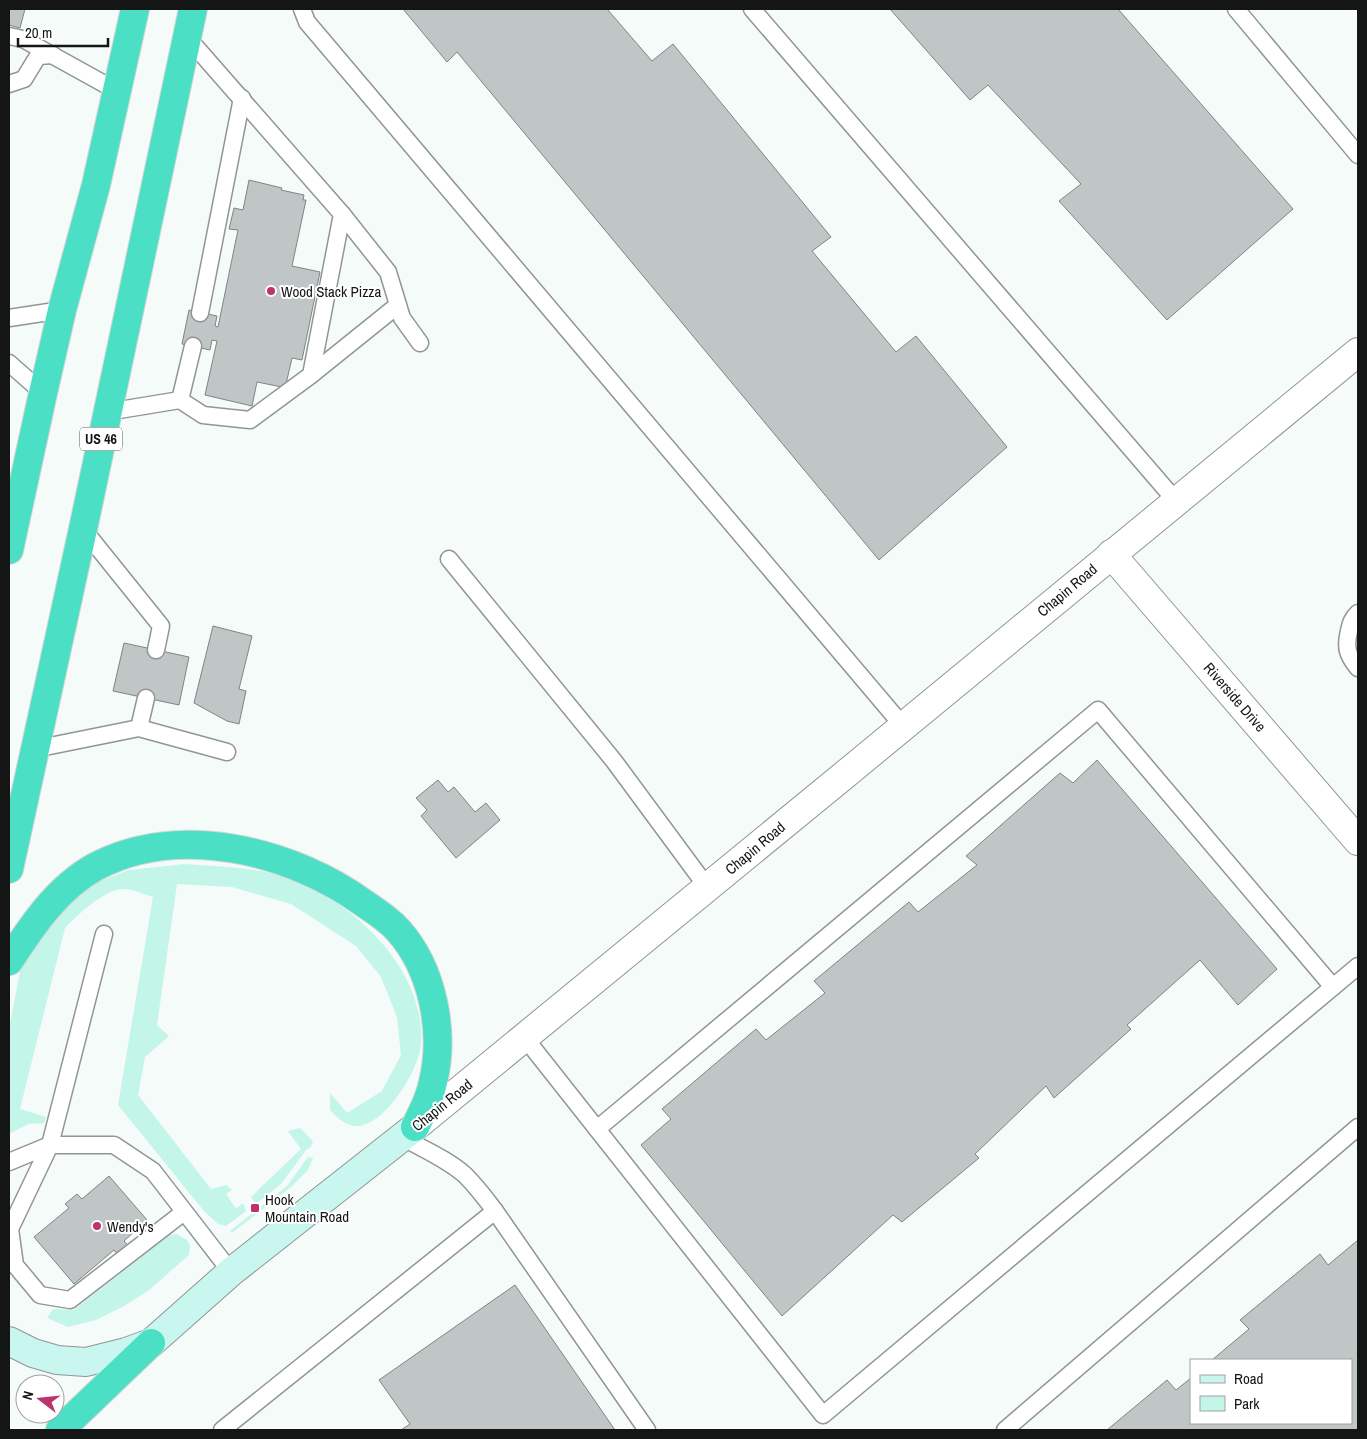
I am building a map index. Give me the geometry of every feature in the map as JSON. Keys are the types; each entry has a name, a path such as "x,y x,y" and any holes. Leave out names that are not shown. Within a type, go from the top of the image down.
{"highway":[{"path":"10,540 62,310 96,185 135,9"},
{"name":"US 46","path":"9,869 193,9"},
{"path":"9,960 52,901 79,877 96,866 134,851 157,847 195,845 236,849 275,858 314,873 350,892 388,920 411,946 423,970 433,1003 438,1044 437,1064 427,1104 408,1132"},
{"path":"60,1430 150,1343"}],"main road":[{"name":"Chapin Road","path":"150,1343 231,1272 408,1132"},
{"path":"9,1341 41,1356 57,1360 86,1362 126,1352 150,1343"}],"street":[{"name":"Chapin Road","path":"408,1132 525,1038 1358,352"},
{"name":"Riverside Drive","path":"1111,554 1358,841"}],"lane":[{"path":"302,9 307,22 903,726"},
{"path":"752,9 1176,501"},
{"path":"1236,9 1358,155"},
{"path":"9,36 23,39 118,90"},
{"path":"187,37 342,214 388,272 402,318 420,343"},
{"path":"9,84 24,79 38,56 53,55"},
{"path":"200,313 242,98"},
{"path":"311,374 342,214"},
{"path":"107,412 180,400 204,415 250,420 398,305"},
{"path":"9,318 62,310"},
{"path":"180,400 193,346"},
{"path":"9,363 43,393"},
{"path":"83,529 161,626 156,650"},
{"path":"449,559 614,761 707,887"},
{"path":"1358,613 1352,618 1346,644 1352,660 1358,668"},
{"path":"139,728 146,698"},
{"path":"597,1129 1098,710 1332,987"},
{"path":"35,749 139,728 227,752"},
{"path":"104,934 50,1145 10,1229 15,1266 40,1295 70,1300 184,1212"},
{"path":"525,1038 824,1415 1358,966"},
{"path":"1005,1430 1358,1127"},
{"path":"408,1132 460,1171 480,1192 647,1430"},
{"path":"9,1162 50,1145 114,1145 153,1171 231,1272"},
{"path":"222,1430 495,1211"}],"green space":[{"path":"185,864 262,871 286,877 311,887 335,902 359,920 380,941 398,964 411,989 419,1016 421,1043 419,1054 407,1081 398,1095 377,1118 366,1124 355,1126 344,1122 330,1110 330,1093 347,1113 382,1091 401,1055 397,1017 381,977 356,946 291,904 232,887 177,884 157,1025 169,1036 145,1057 138,1095 211,1189 226,1185 232,1190 226,1194 236,1209 243,1203 246,1211 226,1226 218,1224 204,1211 118,1105 153,897 130,890 116,890 100,898 65,928 20,1109 46,1117 44,1123 28,1124 9,1134 9,1028 21,967 35,941 71,902 92,884 129,870"},
{"path":"300,1128 313,1141 311,1147 306,1150 282,1183 256,1204 251,1197 301,1149 288,1131"},
{"path":"308,1157 313,1158 308,1170 291,1187 232,1233 230,1231 287,1186"},
{"path":"177,1234 187,1240 190,1246 189,1255 149,1290 124,1306 96,1320 68,1327 47,1318 53,1309 74,1310 169,1235"}],"building":[{"path":"9,9 20,9 19,13 12,11 9,28"},
{"path":"9,9 25,9 20,28 9,25"},
{"path":"403,9 607,9 652,61 673,44 831,237 812,251 896,352 916,336 1007,447 879,560 457,52 447,62"},
{"path":"890,9 1118,9 1293,209 1167,320 1059,201 1081,184 988,85 970,100"},
{"name":"Wood Stack Pizza","path":"249,180 304,195 303,200 306,200 292,266 320,272 302,360 292,358 286,384 282,387 257,382 252,406 205,395 217,341 212,340 210,350 182,344 189,310 217,316 215,326 218,327 238,230 229,229 234,208 243,210"},
{"path":"213,626 252,636 239,689 246,691 239,724 227,721 194,703"},
{"path":"124,643 189,657 179,705 113,691"},
{"path":"1097,760 1277,969 1238,1005 1200,960 1127,1025 1131,1029 1054,1098 1046,1086 975,1154 979,1158 902,1222 893,1215 782,1316 641,1145 671,1119 662,1109 756,1029 766,1040 825,993 814,981 909,902 918,912 977,865 966,856 1060,773 1073,783"},
{"path":"438,780 448,792 454,787 475,812 486,803 500,820 456,858 421,816 427,810 416,798"},
{"path":"109,1176 147,1220 124,1241 129,1246 118,1255 114,1250 74,1284 34,1237 69,1208 65,1204 77,1194 82,1199"},
{"path":"1358,1240 1358,1430 1107,1430 1167,1380 1176,1390 1190,1379 1190,1424 1352,1424 1352,1359 1213,1359 1249,1329 1240,1320 1320,1254 1328,1265"},
{"path":"515,1285 615,1430 401,1430 410,1424 379,1380"}],"place":[{"name":"Wood Stack Pizza","path":"271,291"},
{"name":"Hook Mountain Road","path":"255,1208"},
{"name":"Wendy's","path":"97,1226"}]}
